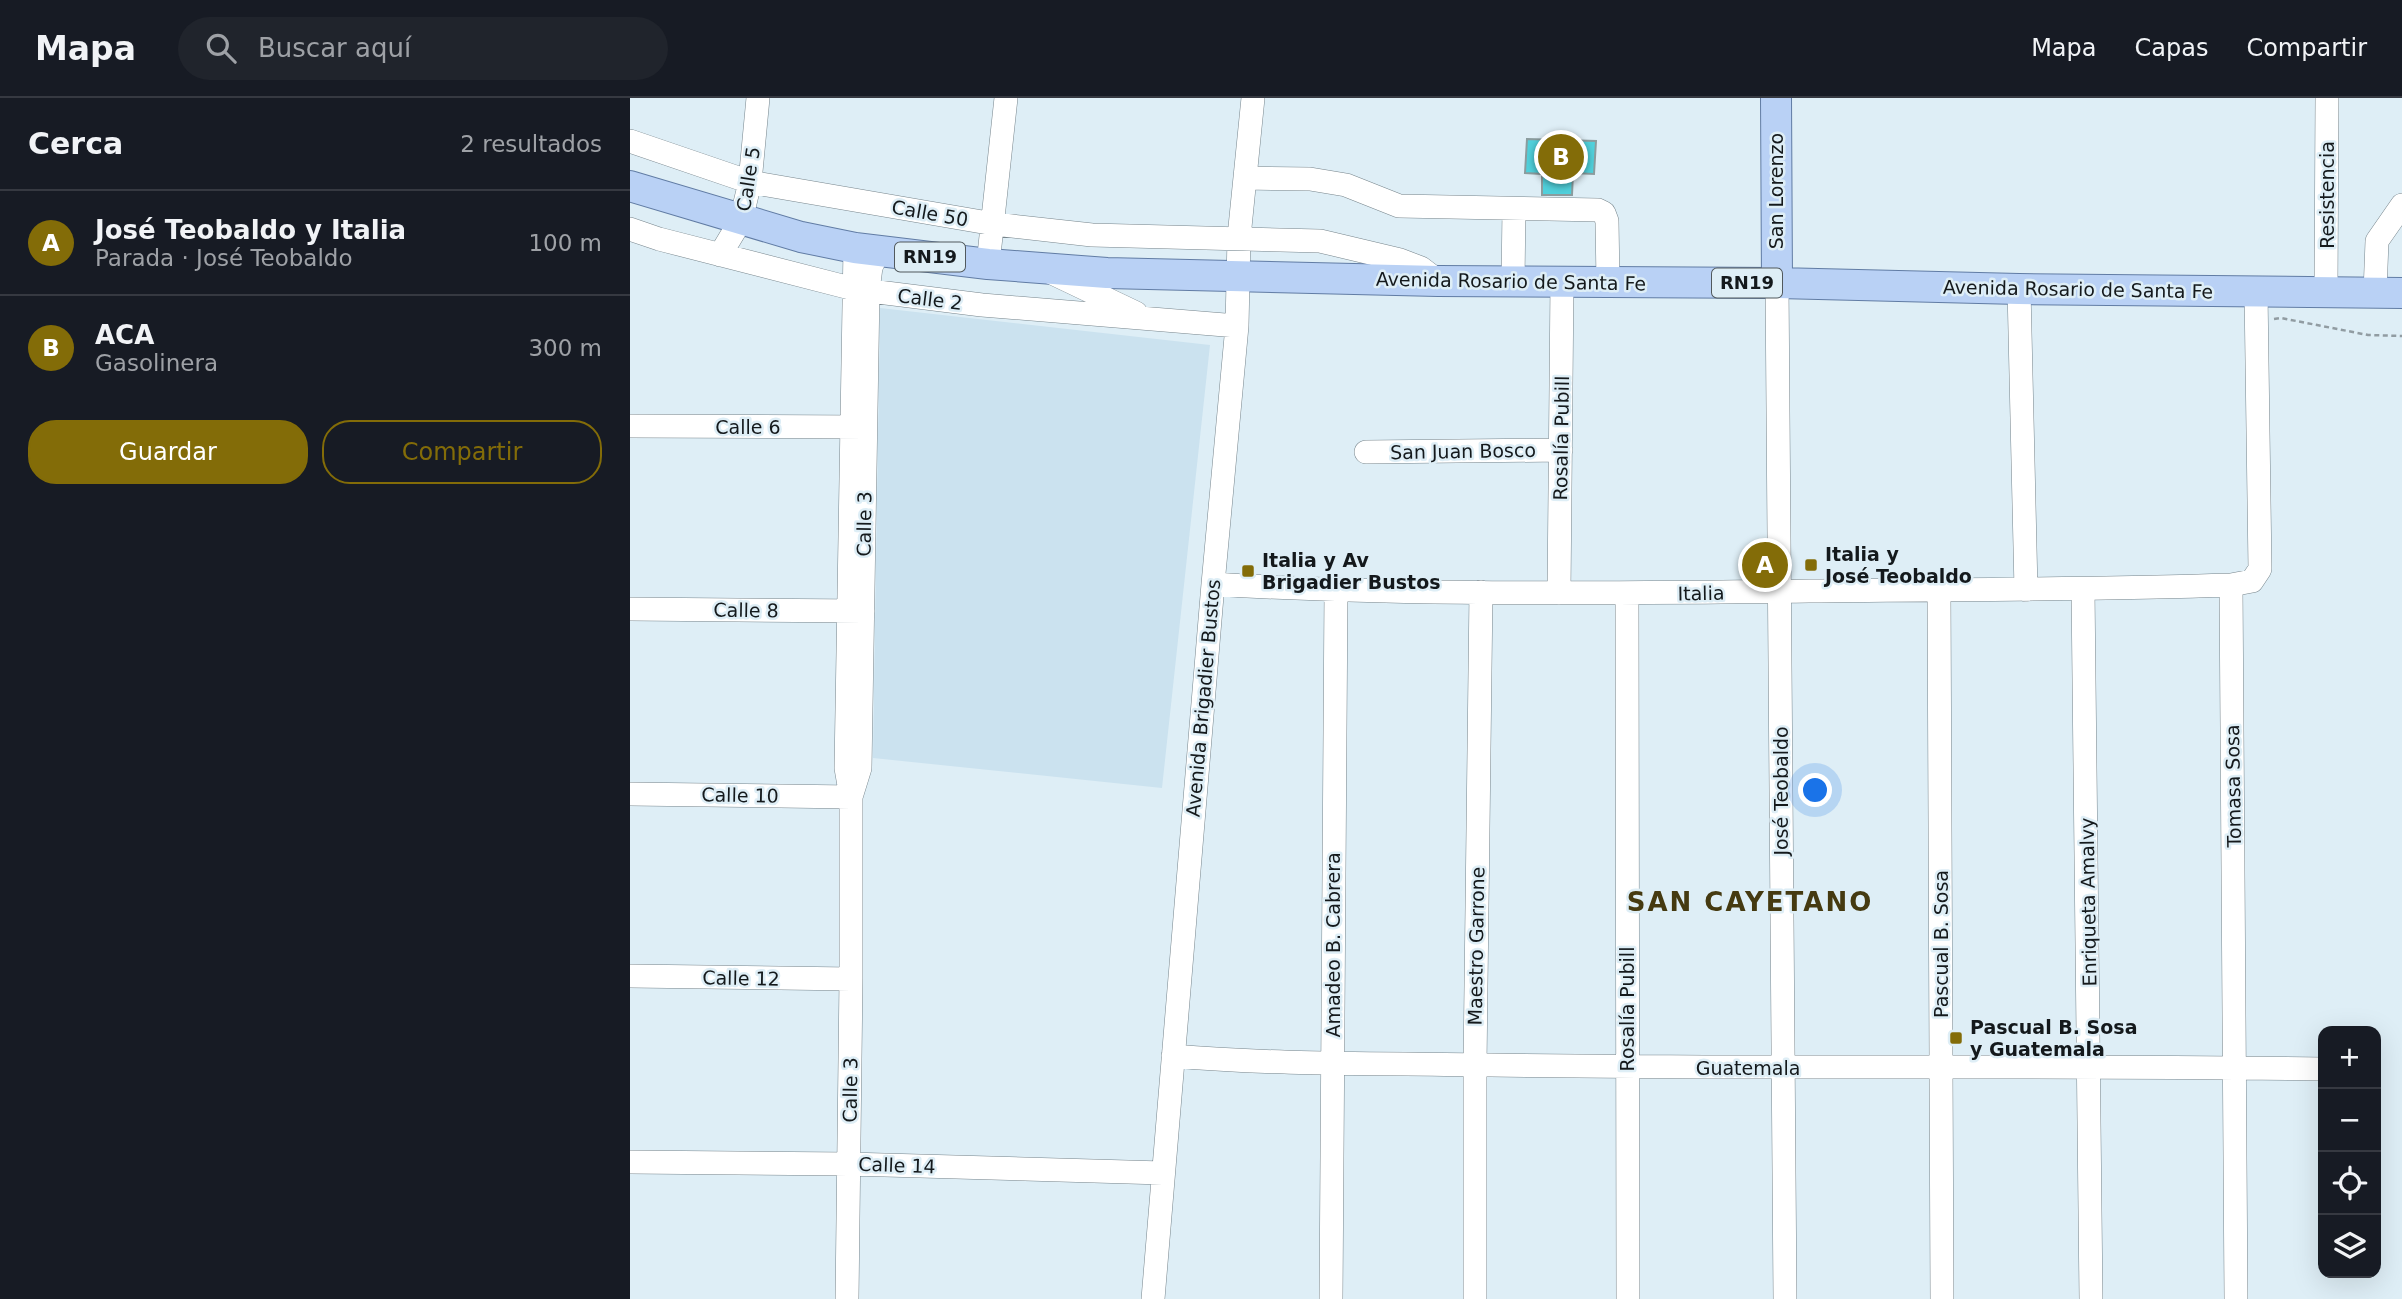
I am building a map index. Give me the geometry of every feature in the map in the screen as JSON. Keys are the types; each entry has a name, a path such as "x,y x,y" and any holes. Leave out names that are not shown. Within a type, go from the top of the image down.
{"main road":[{"name":"San Lorenzo","path":"1776,98 1777,283"},
{"name":"Avenida Rosario de Santa Fe","path":"630,186 801,237 867,250 988,264 1107,273 1238,278 2388,293"}],"street":[{"name":"Calle 5","path":"720,255 741,220 750,182 758,98"},
{"path":"988,264 1006,98"},
{"name":"Avenida Brigadier Bustos","path":"1153,1299 1237,326 1239,237 1253,98"},
{"name":"Resistencia","path":"2326,292 2327,98"},
{"name":"Calle 50","path":"630,141 750,182 994,224 1093,235 1320,241 1400,260 1421,268 1438,281"},
{"path":"1245,178 1310,179 1346,185 1399,206 1598,210 1604,213 1607,221 1608,282"},
{"path":"2388,293 2377,241 2402,205"},
{"path":"1513,281 1514,209"},
{"name":"Calle 2","path":"630,229 720,255 861,290 982,305 1237,326"},
{"name":"Calle 3","path":"847,1299 851,979 850,797 846,768 856,611 861,290 867,250"},
{"path":"1041,268 1149,320"},
{"name":"Rosalía Pubill","path":"1559,593 1562,282"},
{"name":"José Teobaldo","path":"1777,283 1785,1299"},
{"path":"2019,289 2026,590"},
{"path":"2231,585 2252,581 2260,569 2256,292"},
{"name":"Calle 6","path":"630,426 858,427"},
{"name":"San Juan Bosco","path":"1366,452 1560,450"},
{"name":"Italia","path":"1213,584 1336,591 1626,594 1939,589 2083,590 2231,585"},
{"name":"Tomasa Sosa","path":"2231,585 2236,1299"},
{"name":"Pascual B. Sosa","path":"1939,589 1942,1299"},
{"name":"Enriqueta Amalvy","path":"2083,590 2091,1299"},
{"name":"Amadeo B. Cabrera","path":"1331,1299 1336,591"},
{"name":"Maestro Garrone","path":"1475,1299 1481,592"},
{"name":"Rosalía Pubill","path":"1626,594 1628,1299"},
{"name":"Calle 8","path":"630,609 856,611"},
{"name":"Calle 10","path":"630,794 850,797"},
{"name":"Calle 12","path":"630,976 851,979"},
{"name":"Guatemala","path":"1173,1056 1332,1065 1783,1069 2318,1069"},
{"name":"Calle 14","path":"630,1162 849,1164 1163,1173"}],"path":[{"path":"2257,322 2281,318 2368,335 2402,336"}],"shaded area":[{"path":"880,308 1210,345 1162,788 873,758"}],"building":[{"path":"1527,139 1596,141 1594,174 1573,173 1572,195 1542,195 1542,174 1525,173"}],"place":[{"name":"ACA","path":"1561,157"},
{"name":"José Teobaldo y Italia","path":"1765,565"},
{"name":"Italia y José Teobaldo","path":"1811,565"},
{"name":"Italia y Av Brigadier Bustos","path":"1248,571"},
{"name":"Pascual B. Sosa y Guatemala","path":"1956,1038"}],"district":[{"name":"SAN CAYETANO","path":"1750,902"}]}
